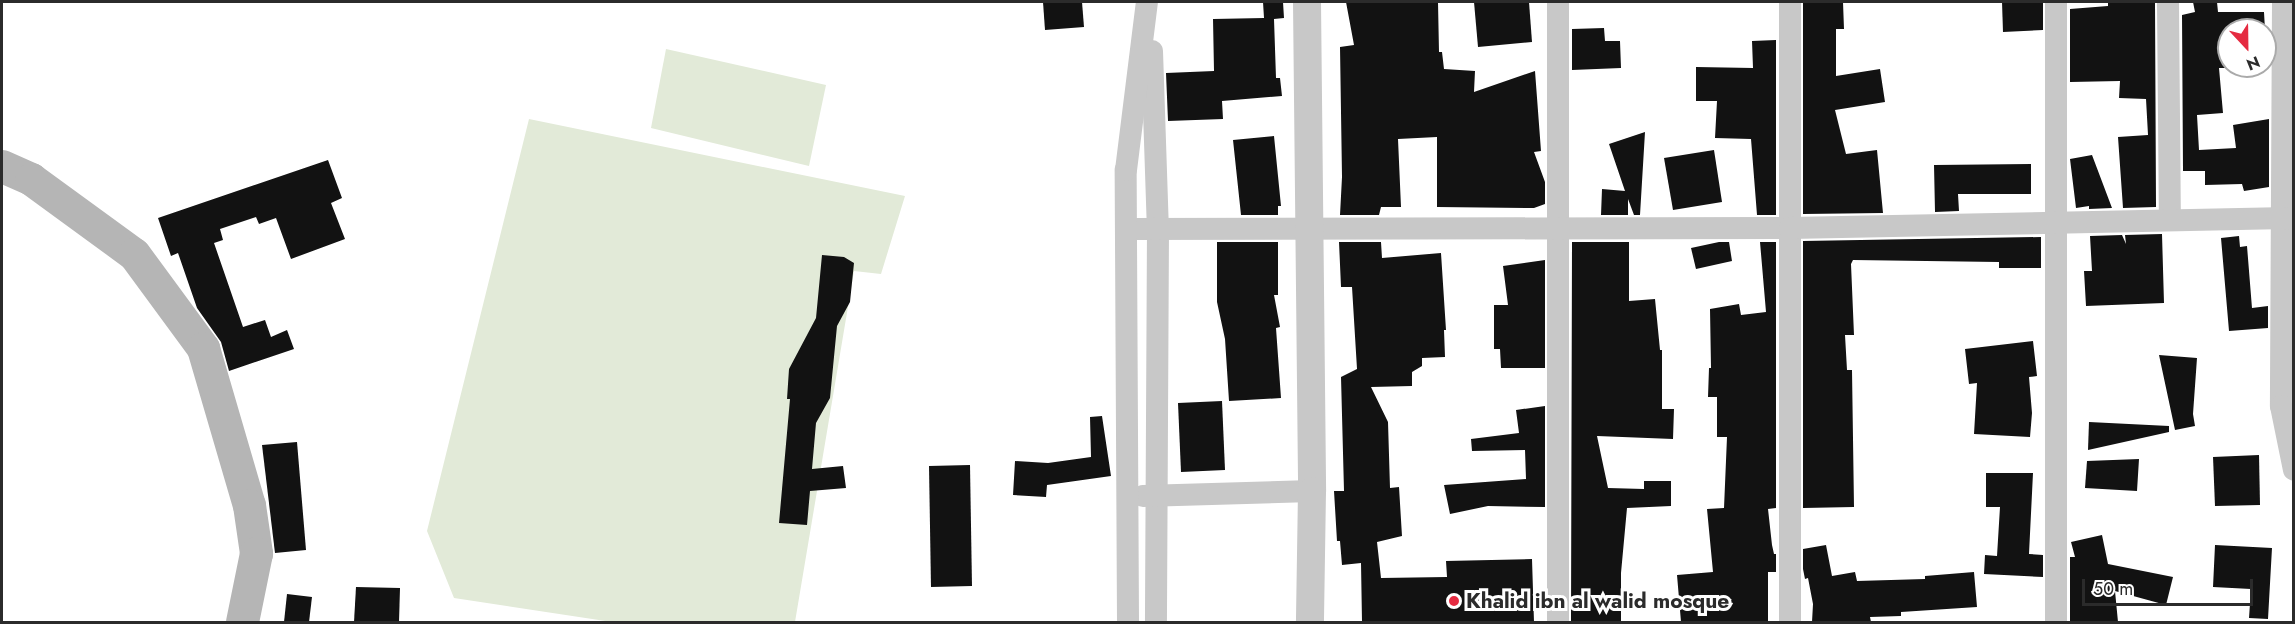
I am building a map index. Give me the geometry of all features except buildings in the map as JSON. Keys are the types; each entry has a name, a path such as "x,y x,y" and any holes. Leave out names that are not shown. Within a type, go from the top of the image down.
{"main road":[{"path":"2,166 31,179 134,254 203,348 249,505 256,553 242,622"}],"street":[{"path":"1149,2 1158,229 1156,622"},
{"path":"1128,622 1126,170 1149,2"},
{"path":"1306,2 1312,491 1310,622"},
{"path":"1558,2 1558,622"},
{"path":"1790,2 1790,622"},
{"path":"2056,2 2056,622"},
{"path":"2168,2 2170,220"},
{"path":"2283,2 2288,218 2287,406 2294,470"},
{"path":"1127,229 1790,228 2288,218"},
{"path":"1128,496 1312,491"}],"green space":[{"path":"666,49 826,85 809,166 651,128"},
{"path":"529,119 905,196 881,274 854,271 795,622 612,622 454,598 427,531"}],"place":[{"name":"Khalid ibn al walid mosque","path":"1454,601"}]}
